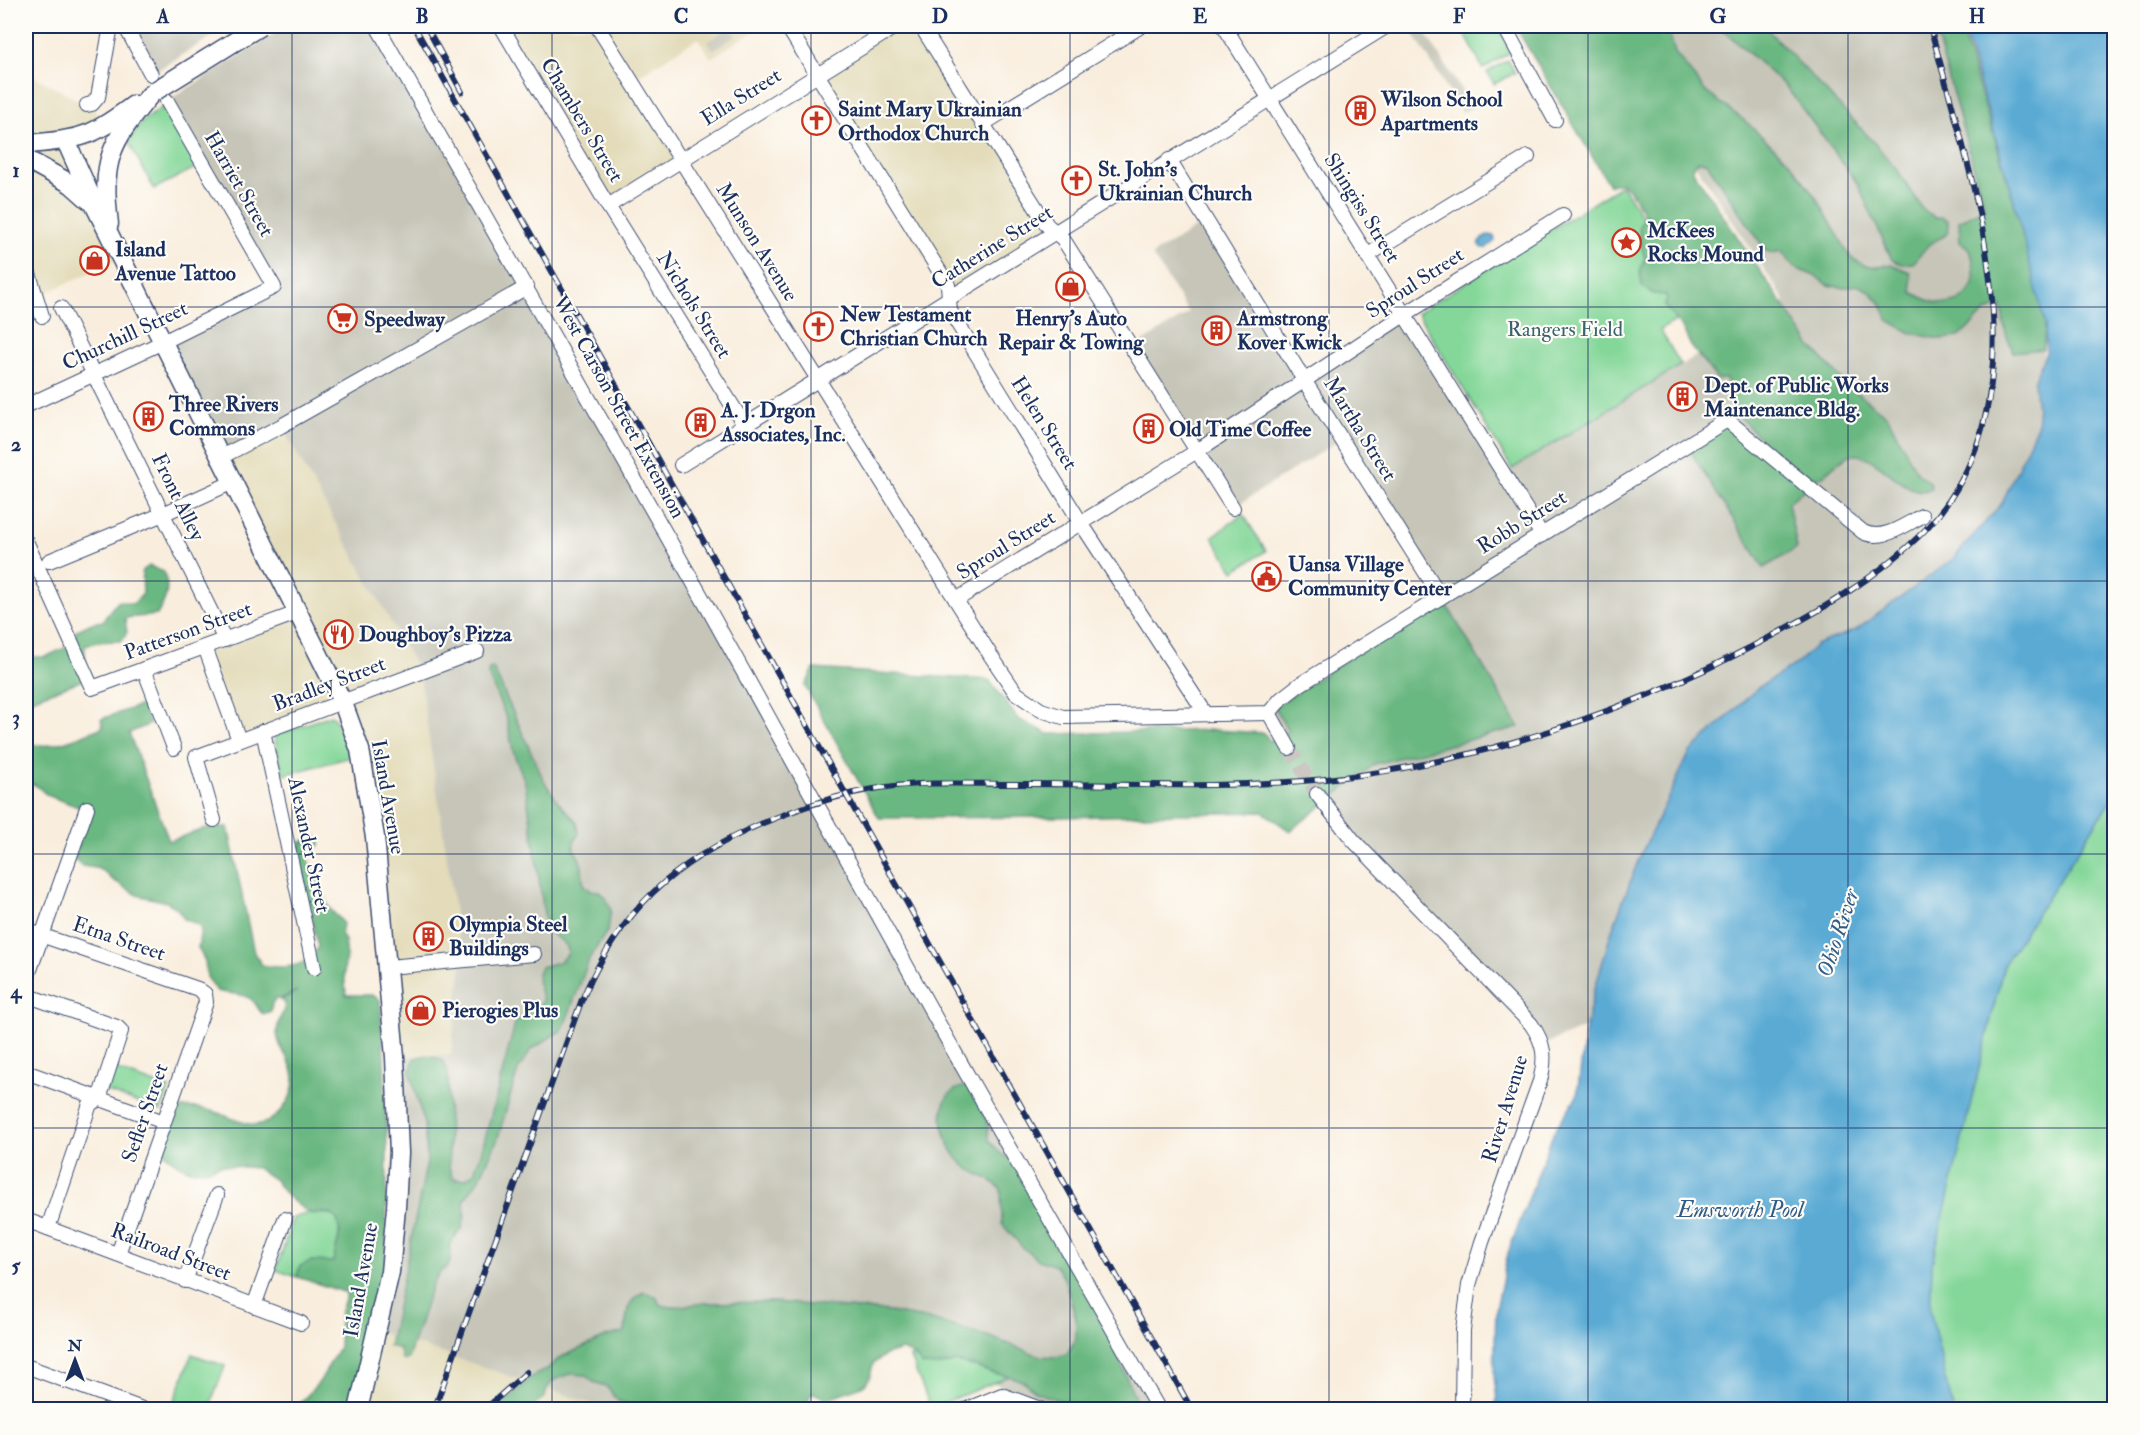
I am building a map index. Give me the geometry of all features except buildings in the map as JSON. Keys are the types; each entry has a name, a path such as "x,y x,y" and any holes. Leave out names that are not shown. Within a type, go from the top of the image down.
{"main road":[{"path":"29,141 66,141 95,131 156,90 260,26"},
{"path":"111,238 105,193 109,160 122,130 156,90"},
{"name":"Island Avenue","path":"66,141 96,208 343,704 362,758 375,837 395,1057 399,1153 390,1272 358,1410"},
{"path":"26,159 71,184 96,208"}],"street":[{"path":"87,105 92,104 99,97 111,26"},
{"name":"Harriet Street","path":"125,26 156,90 274,287"},
{"name":"West Carson Street Extension","path":"377,26 527,287 956,1055 1159,1410"},
{"name":"Chambers Street","path":"501,26 608,206"},
{"name":"Munson Avenue","path":"597,26 1016,693 1041,710 1063,717 1206,714"},
{"name":"Helen Street","path":"786,26 948,285 950,311 1081,523 1206,714"},
{"name":"Ella Street","path":"608,206 896,26"},
{"path":"921,26 1047,225 1063,239 1233,508"},
{"path":"983,124 1141,26"},
{"name":"Shingiss Street","path":"1224,26 1542,535"},
{"name":"Catherine Street","path":"681,465 1269,99 1371,30 1387,26"},
{"path":"1504,26 1555,120"},
{"path":"1368,255 1528,157"},
{"name":"Martha Street","path":"1169,160 1441,597"},
{"name":"Nichols Street","path":"608,206 745,426"},
{"name":"Sproul Street","path":"956,600 1197,451 1404,315 1563,215"},
{"path":"26,264 42,316"},
{"name":"Churchill Street","path":"26,406 274,287"},
{"path":"221,457 527,287"},
{"name":"Front Alley","path":"61,308 225,640"},
{"name":"Robb Street","path":"1269,713 1281,699 1299,685 1727,420 1863,532 1877,536 1889,533 1922,516"},
{"path":"49,561 233,482"},
{"name":"Patterson Street","path":"26,541 92,688 297,613"},
{"path":"205,647 239,740"},
{"name":"Bradley Street","path":"214,820 196,758 263,731 343,704 418,672 477,651"},
{"path":"144,669 174,748"},
{"path":"1206,714 1269,713 1289,748"},
{"name":"Alexander Street","path":"263,731 314,968"},
{"name":"River Avenue","path":"1317,794 1353,840 1532,1024 1543,1046 1544,1066 1540,1081 1482,1242 1469,1285 1463,1330 1462,1410"},
{"path":"26,981 87,808"},
{"name":"Etna Street","path":"26,930 198,989"},
{"path":"387,967 534,954"},
{"name":"Sefler Street","path":"117,1254 206,1002 205,994 198,989"},
{"path":"26,995 117,1027 121,1032 48,1228"},
{"path":"26,1072 94,1101 164,1122"},
{"path":"185,1281 217,1195"},
{"path":"254,1306 285,1219"},
{"name":"Railroad Street","path":"26,1220 301,1323"},
{"path":"26,1366 145,1410"},
{"path":"972,1408 1002,1395 1043,1410"}],"shaded area":[{"path":"125,26 229,26 151,74"},
{"path":"287,26 377,26 1159,1409 1043,1409 1002,1395 998,1384 831,1319 797,1410 607,1409 376,1331 390,1271 395,1057 451,1054 462,960 419,672 281,426 221,457 163,342 274,287 167,101"},
{"path":"501,26 762,26 711,58 698,38 632,80 681,160 608,206"},
{"path":"896,26 921,26 1055,232 949,298 816,74"},
{"path":"1604,26 1963,26 2013,197 2045,325 2038,423 2002,503 1953,559 1856,630 1816,645 1798,663 1759,687 1690,752 1639,858 1612,930 1586,1027 1543,1045 1353,840 1269,713 1441,597 1341,439 1233,508 1131,349 1189,313 1152,255 1206,221 1304,380 1404,315 1504,474 1785,301"},
{"path":"731,27 736,36 713,50 708,41"},
{"path":"1422,28 1472,107 1462,113 1413,33"},
{"path":"26,72 94,109 104,127 67,141 121,258 36,298 26,264"},
{"path":"281,426 419,672 462,960 451,1054 395,1057 375,837 343,704 239,740 205,647 297,613 221,457"},
{"path":"376,1331 607,1409 358,1410"},
{"path":"1002,1395 1043,1409 976,1409"}],"green space":[{"path":"1461,26 1497,26 1511,52 1483,69"},
{"path":"1515,26 1667,26 1675,53 1706,92 1744,120 1790,162 1819,202 1851,258 1864,265 1878,267 1891,264 1910,272 1912,292 1928,300 1945,304 1953,303 1967,295 1973,282 1974,273 1970,249 1960,242 1959,221 1985,208 1934,26 1960,26 2042,293 2046,321 2043,349 2013,352 2006,334 2001,306 1987,311 1959,337 1939,339 1911,333 1888,320 1881,304 1870,291 1857,285 1844,288 1828,285 1815,276 1795,268 1781,251 1774,253 1766,251 1707,163 1699,161 1693,165 1693,171 1810,345 1847,385 1887,416 1918,474 1930,482 1931,488 1922,491 1912,488 1871,460 1861,456 1851,455 1843,458 1821,478 1807,475 1766,444 1738,416 1726,379 1717,379 1691,346 1682,327 1664,306 1667,300 1666,295 1653,294 1642,286 1640,271 1645,258 1639,239 1640,224 1646,217 1630,190 1622,183 1609,185"},
{"path":"1719,26 1764,26 1870,138 1898,171 1924,211 1936,218 1942,217 1948,221 1946,234 1927,247 1913,263 1902,264 1892,260 1857,183 1787,88"},
{"path":"1508,60 1515,73 1494,84 1487,72"},
{"path":"164,106 199,166 154,189 128,141 142,122"},
{"name":"Rangers Field","path":"1622,185 1699,307 1660,330 1681,365 1512,469 1417,313"},
{"path":"1727,422 1806,488 1788,503 1797,548 1764,568 1687,446"},
{"path":"1243,514 1266,551 1234,571 1212,537"},
{"path":"149,566 164,572 167,584 163,604 157,615 125,618 127,632 122,641 99,642 85,646 86,679 29,700 26,704 26,642 32,657 45,657 65,648 77,630 103,621 119,601 133,604 143,594 142,571"},
{"path":"1442,597 1519,727 1375,764 1290,831 1263,812 1063,817 879,818 805,686 814,669 989,680 1018,719 1049,734 1214,730 1264,733 1270,741 1288,731 1274,707"},
{"path":"493,668 545,783 559,803 577,822 579,833 574,841 574,850 581,863 584,886 598,891 606,898 611,909 608,930 590,957 563,1029 531,1050 518,1070 497,1141 479,1179 464,1200 465,1215 462,1229 449,1246 451,1256 449,1265 439,1273 432,1285 408,1359 403,1361 400,1349 389,1346 427,1162 424,1124 410,1072 414,1059 429,1056 443,1061 448,1073 449,1167 453,1179 465,1179 474,1173 482,1150 516,1020 524,1018 529,1010 543,1001 537,980 541,967 559,962 568,954 567,946 546,928 525,782 513,751 507,720 488,674 489,669"},
{"path":"142,705 150,724 129,733 169,841 210,827 228,827 254,953 262,965 286,967 302,963 314,954 318,947 298,850 300,843 316,837 320,840 320,845 307,852 310,867 318,877 328,905 343,924 341,933 345,941 347,957 344,969 346,995 372,995 380,1000 387,1149 386,1269 353,1400 339,1409 295,1409 320,1381 339,1347 340,1314 347,1293 297,1277 300,1266 312,1261 333,1262 340,1233 337,1219 330,1213 308,1213 287,1196 275,1180 257,1168 220,1165 207,1170 190,1170 176,1163 158,1147 172,1109 201,1109 243,1123 258,1125 265,1123 281,1111 293,1090 294,1075 278,1040 278,1026 285,1007 285,1003 281,1000 297,991 276,999 272,1003 271,1011 263,1014 251,999 217,991 207,977 205,961 198,948 201,929 197,924 184,919 177,908 167,902 137,895 110,878 105,872 82,866 74,859 89,811 47,795 37,786 26,781 26,741 43,745 64,742 103,727 101,719"},
{"path":"331,715 334,717 351,757 283,775 274,736"},
{"path":"2114,796 2114,1409 1953,1409 1930,1311 1932,1264 2004,964"},
{"path":"113,1069 169,1089 161,1111 105,1091"},
{"path":"968,1086 987,1120 989,1140 1001,1154 1019,1164 1093,1294 1135,1398 1147,1409 1084,1409 1035,1392 1025,1382 974,1366 956,1362 939,1366 922,1365 914,1355 902,1350 885,1355 873,1364 870,1377 865,1385 826,1399 812,1392 804,1409 643,1409 618,1401 606,1386 593,1382 585,1375 570,1374 554,1380 547,1388 545,1397 527,1409 497,1410 531,1377 547,1369 561,1357 608,1336 625,1332 630,1304 644,1292 656,1296 660,1305 671,1307 706,1303 774,1302 884,1311 925,1318 990,1337 1040,1356 1056,1357 1067,1354 1076,1339 1076,1318 1064,1278 1056,1266 1039,1260 1023,1248 1002,1224 1001,1189 992,1181 966,1167 950,1147 946,1138 943,1121 944,1104 953,1091"},
{"path":"308,1213 328,1214 334,1216 338,1221 339,1235 333,1262 300,1266 297,1277 276,1270 293,1218"},
{"path":"192,1354 225,1366 209,1409 171,1409"},
{"path":"914,1355 939,1366 956,1362 1010,1376 931,1408 910,1357"}],"water":[{"name":"Emsworth Pool","path":"1963,26 2114,26 2114,796 2004,964 1932,1264 1930,1311 1953,1409 1494,1409 1497,1400 1494,1376 1496,1309 1508,1253 1554,1131 1577,1096 1586,1027 1612,930 1639,858 1690,752 1759,687 1798,663 1816,645 1856,630 1953,559 2002,503 2038,423 2034,381 2046,352 2045,325 2013,197"},
{"path":"1488,235 1494,236 1495,241 1486,248 1482,248 1479,245 1480,241"}],"tunnel":[{"path":"1289,748 1317,794"}],"railway":[{"path":"414,26 1192,1410"},
{"path":"426,26 462,92"},
{"path":"434,1410 581,1002 596,969 632,915 653,893 702,854 763,823 792,812 835,797 880,788 951,783 1174,785 1288,782 1382,772 1494,748 1603,712 1708,668 1826,606 1869,578 1908,546 1926,529 1964,475 1986,416 1993,352 1991,285 1980,217 1930,26"},
{"path":"484,1410 527,1372"}],"place":[{"name":"Wilson School Apartments","path":"1360,111"},
{"name":"Saint Mary Ukrainian Orthodox Church","path":"817,121"},
{"name":"St. John's Ukrainian Church","path":"1077,181"},
{"name":"McKees Rocks Mound","path":"1626,242"},
{"name":"Island Avenue Tattoo","path":"94,261"},
{"name":"Henry's Auto Repair & Towing","path":"1071,287"},
{"name":"Speedway","path":"343,319"},
{"name":"New Testament Christian Church","path":"819,326"},
{"name":"Armstrong Kover Kwick","path":"1216,330"},
{"name":"Dept. of Public Works Maintenance Bldg.","path":"1683,397"},
{"name":"Three Rivers Commons","path":"148,416"},
{"name":"A. J. Drgon Associates, Inc.","path":"700,422"},
{"name":"Old Time Coffee","path":"1148,429"},
{"name":"Uansa Village Community Center","path":"1267,576"},
{"name":"Doughboy's Pizza","path":"338,634"},
{"name":"Olympia Steel Buildings","path":"428,936"},
{"name":"Pierogies Plus","path":"421,1010"}],"water label":[{"name":"Ohio River","path":"1838,933"}]}
